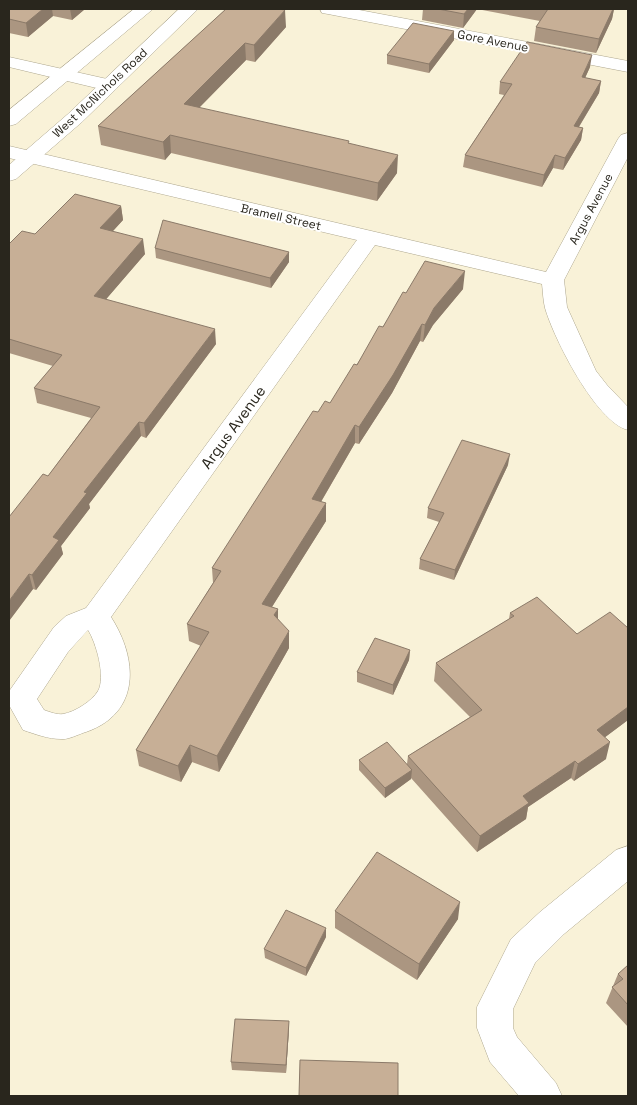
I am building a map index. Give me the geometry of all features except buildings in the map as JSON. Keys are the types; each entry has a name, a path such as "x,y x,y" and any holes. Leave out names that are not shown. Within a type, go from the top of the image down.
{"street":[{"path":"9,120 62,74 144,9"},
{"name":"West McNichols Road","path":"9,175 109,85 189,9"},
{"name":"Gore Avenue","path":"328,9 628,67"},
{"path":"9,62 109,85"},
{"name":"Argus Avenue","path":"553,280 628,139"},
{"name":"Bramell Street","path":"9,152 553,280"},
{"name":"Argus Avenue","path":"95,617 370,237"},
{"path":"553,280 556,307 585,372 598,391 628,422"},
{"path":"543,1096 503,1049 495,1028 494,1007 523,951 552,923 628,861"}]}
